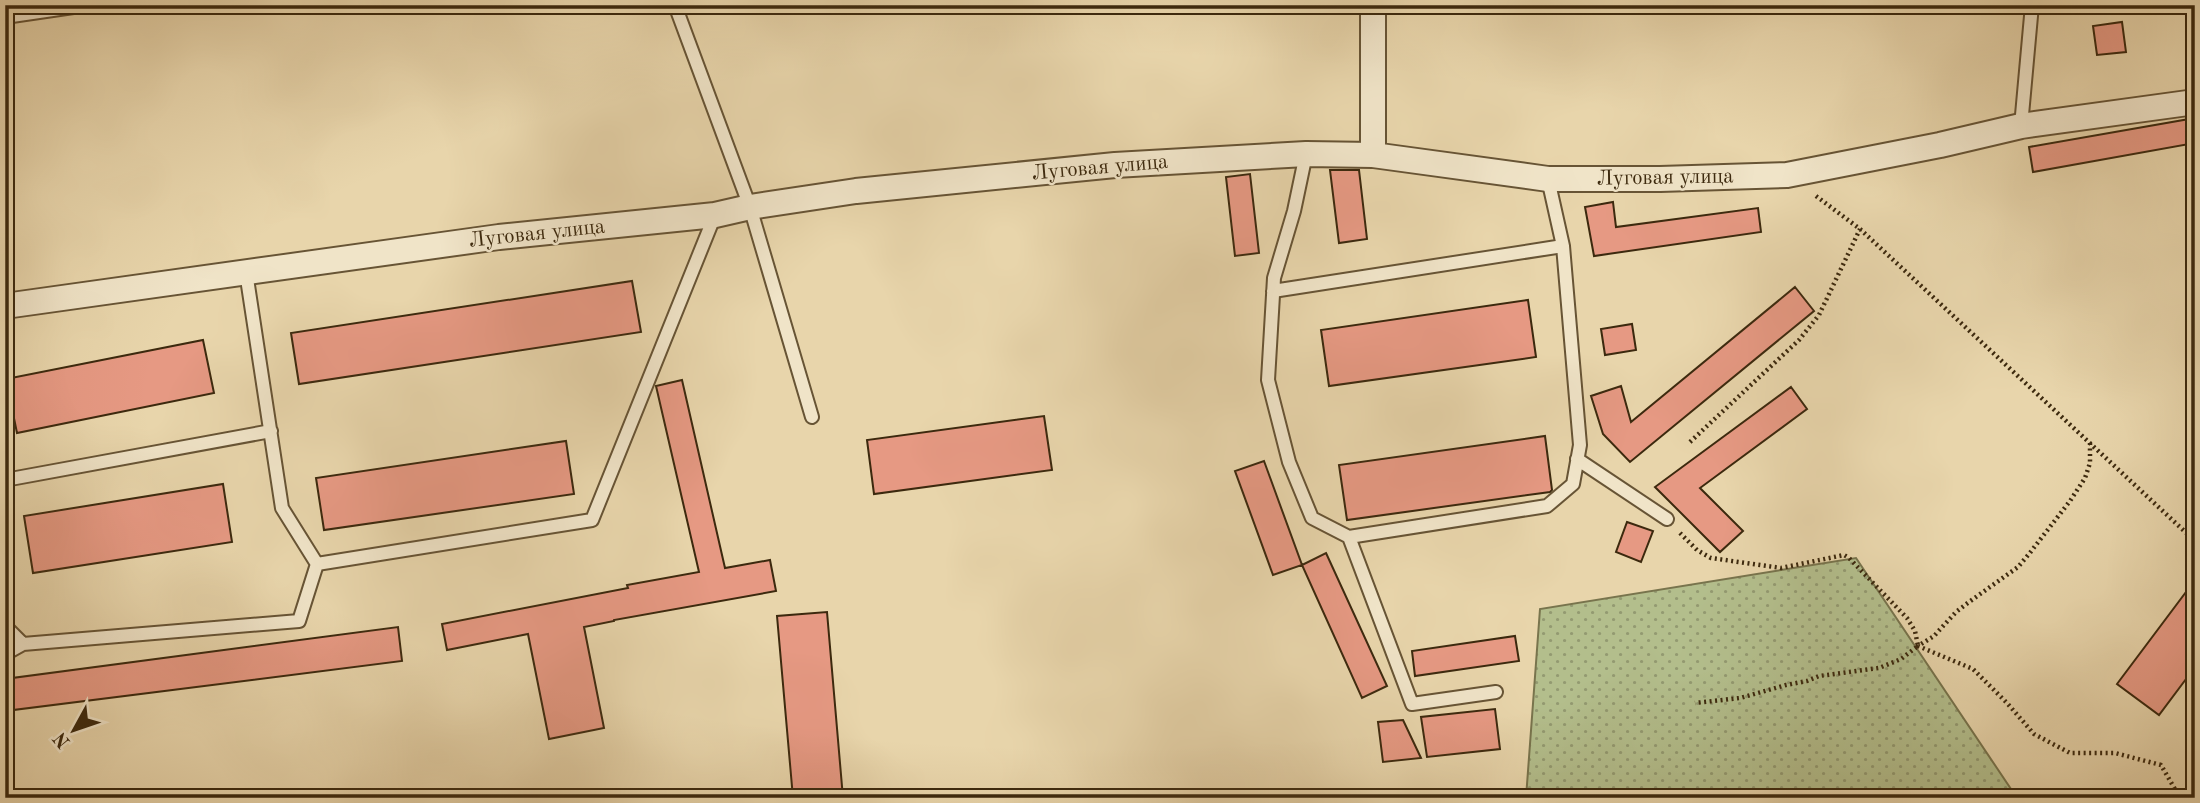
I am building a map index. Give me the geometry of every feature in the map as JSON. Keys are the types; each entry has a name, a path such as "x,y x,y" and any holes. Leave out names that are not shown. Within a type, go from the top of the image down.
{"street":[{"path":"1373,5 1373,155"},
{"name":"Луговая улица","path":"5,306 499,237 715,215 856,191 1115,165 1306,154 1373,155 1548,179 1787,175 2021,126 2195,102"}],"lane":[{"path":"5,17 84,5"},
{"path":"675,5 750,207 811,417"},
{"path":"2021,126 2032,5"},
{"path":"1306,154 1294,211 1274,278 1268,380 1289,462 1311,518 1349,537 1547,506 1573,484 1580,445 1563,246 1548,179"},
{"path":"317,564 592,520 715,215"},
{"path":"1273,291 1563,246"},
{"path":"5,654 23,644 299,621 317,564 282,508 246,272"},
{"path":"5,480 271,431"},
{"path":"1577,459 1667,520"},
{"path":"1349,537 1412,704 1496,692"},
{"path":"5,626 23,644"}],"path":[{"path":"1787,175 1860,229 2195,541"},
{"path":"1690,442 1799,340 1819,315 1860,229"},
{"path":"1695,703 1740,698 1819,676 1879,668 1901,659 1934,636 1969,602 2018,567 2085,478 2090,463 2090,443"},
{"path":"1667,520 1697,550 1711,558 1780,568 1844,555 1907,618 1918,646"},
{"path":"1918,646 1973,670 2034,734 2070,753 2115,752 2161,765 2180,798"}],"green space":[{"path":"1856,558 2017,798 1526,798 1540,609"}],"building":[{"path":"2122,22 2126,52 2097,55 2093,26"},
{"path":"2195,118 2195,143 2033,172 2029,147"},
{"path":"1330,170 1359,170 1367,239 1339,243"},
{"path":"1250,174 1259,253 1235,256 1226,177"},
{"path":"1613,202 1616,227 1758,208 1761,232 1594,256 1585,207"},
{"path":"632,281 641,332 299,384 291,333"},
{"path":"1795,287 1814,311 1630,462 1603,434 1591,396 1621,386 1631,422"},
{"path":"1528,300 1536,357 1329,386 1321,330"},
{"path":"1632,324 1636,350 1605,355 1601,329"},
{"path":"203,340 214,393 17,433 6,379"},
{"path":"682,380 725,568 770,560 776,591 584,627 604,728 549,739 528,634 447,650 442,624 699,572 656,386"},
{"path":"1791,387 1807,409 1700,488 1743,531 1720,552 1655,487"},
{"path":"1044,416 1052,470 874,494 867,440"},
{"path":"1545,436 1552,490 1550,492 1347,520 1339,465"},
{"path":"566,441 574,494 324,530 316,478"},
{"path":"1264,461 1302,565 1273,575 1235,471"},
{"path":"223,484 232,542 33,573 24,516"},
{"path":"1627,522 1653,531 1641,562 1616,552"},
{"path":"1326,553 1387,686 1362,698 1302,565"},
{"path":"2195,580 2195,667 2159,715 2117,684"},
{"path":"827,612 843,798 793,798 777,616"},
{"path":"398,627 402,661 5,711 5,679"},
{"path":"1515,636 1519,661 1415,676 1412,651"},
{"path":"1495,709 1500,749 1427,757 1421,717"},
{"path":"1403,720 1421,758 1383,762 1378,722"}]}
